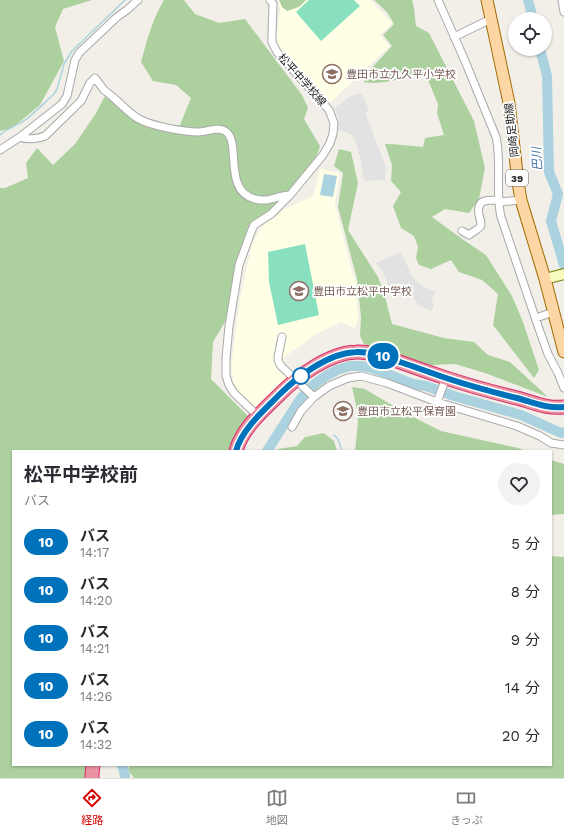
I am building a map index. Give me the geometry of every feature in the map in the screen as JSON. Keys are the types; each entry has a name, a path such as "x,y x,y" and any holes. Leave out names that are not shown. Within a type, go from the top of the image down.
{"highway":[{"path":"236,450 247,429 284,389 298,382 314,368 334,357 356,352 382,356 446,378 523,399 539,405 564,407"},
{"path":"92,778 93,766"}],"main road":[{"name":"岡崎足助線","path":"487,0 509,103 521,200 549,278 553,312 564,352"}],"street":[{"path":"0,150 20,137 62,104 67,96 75,60 79,53 117,17 138,0"},
{"name":"松平中学校線","path":"258,416 234,393 226,376 229,326 239,265 254,226 271,214 290,195 323,155 330,143 334,123 331,114 324,103 277,52 272,42 273,4 270,0"},
{"path":"438,0 496,137 501,218 548,354 564,388"},
{"path":"562,0 564,12"},
{"path":"454,37 491,19"},
{"path":"20,137 25,139 41,138 45,136 81,101 90,83 95,78 103,89 133,115 144,122 198,132 216,129 226,131 231,138 235,175 241,189 248,196 256,199 267,200 284,195 290,195"},
{"path":"462,231 469,235 481,226 478,208 480,204 486,200 521,200"},
{"path":"549,278 564,274"},
{"path":"536,318 553,312"},
{"path":"282,338 278,360 282,367 314,397"},
{"path":"292,427 301,411 314,397 329,386 348,378 361,376 387,383 437,402 517,426 540,436 551,443 564,445"},
{"path":"437,402 446,378"}],"shaded area":[{"name":"豊田市立九久平小学校","path":"282,0 370,0 392,23 380,35 390,46 331,102 276,44 280,9 278,4"},
{"path":"362,93 369,111 365,113 386,167 385,180 366,181 363,178 361,160 354,138 344,131 338,130 339,120 334,108 351,96"},
{"name":"豊田市立松平中学校","path":"320,169 340,173 335,204 356,283 358,319 355,328 341,322 316,334 284,357 285,366 296,370 261,409 254,409 236,391 230,380 233,378 231,368 240,298 252,245 263,226 286,208 313,196"},
{"path":"401,252 412,276 418,283 435,291 431,303 434,304 432,311 419,306 409,291 401,289 392,292 389,289 387,280 376,263"}],"green space":[{"path":"0,0 92,0 63,9 55,27 64,61 40,105 12,128 0,131"},
{"path":"164,0 184,0 195,14 219,23 245,19 302,95 308,108 304,119 320,146 317,156 281,201 250,226 244,238 225,322 213,342 211,379 251,419 233,450 12,450 12,766 88,766 86,778 0,778 0,188 5,188 28,178 26,163 37,148 53,165 75,144 96,113 105,96 149,128 180,125 191,98 176,85 153,81 141,62 153,23"},
{"path":"279,0 306,0 299,7 287,11 282,7"},
{"path":"309,0 354,0 360,6 321,41 296,12"},
{"path":"374,0 412,0 416,26 429,33 474,121 485,168 479,199 469,213 445,209 432,217 486,255 512,296 523,322 539,370 534,378 493,325 498,294 482,280 459,272 451,260 431,269 419,265 416,258 418,247 414,236 401,228 393,206 401,192 391,181 392,165 385,144 423,147 425,138 444,135 437,113 438,104 425,73 387,82 364,82 365,75 392,46 383,35 394,24 387,12"},
{"path":"339,149 351,152 358,183 348,230 378,277 392,324 444,338 474,342 488,355 510,362 548,397 485,373 455,364 432,365 415,363 364,344 360,336 361,317 357,279 338,207 343,173 334,166"},
{"path":"305,244 319,315 278,325 269,282 268,252"},
{"path":"352,387 365,389 407,414 441,431 523,450 355,450 358,422"},
{"path":"324,433 334,441 337,450 278,450 297,446 305,437"},
{"path":"552,460 564,464 564,514 552,515"},
{"path":"552,556 564,557 564,778 134,778 128,770 130,766 552,766"}],"water":[{"path":"324,174 337,176 333,197 320,195"}],"waterway":[{"path":"0,135 29,117 54,94 57,89 64,64 72,51 125,0"},
{"name":"巴川","path":"528,0 531,12"},
{"name":"巴川","path":"542,56 547,76 549,172 558,194 551,221 564,265"},
{"path":"268,450 299,401 309,389 326,376 337,370 350,366 372,368 413,384 426,386 454,396 521,415 561,433 564,432"},
{"path":"334,435 338,439 342,450"},
{"path":"122,766 125,778"}],"bus line":[{"name":"10","path":"236,450 247,429 284,389 324,362 342,354 356,352 382,356 481,389 523,399 539,405 560,408 564,407"}],"place":[{"name":"豊田市立九久平小学校","path":"332,74"},
{"name":"豊田市立松平中学校","path":"299,291"},
{"name":"豊田市立松平保育園","path":"343,411"}]}
